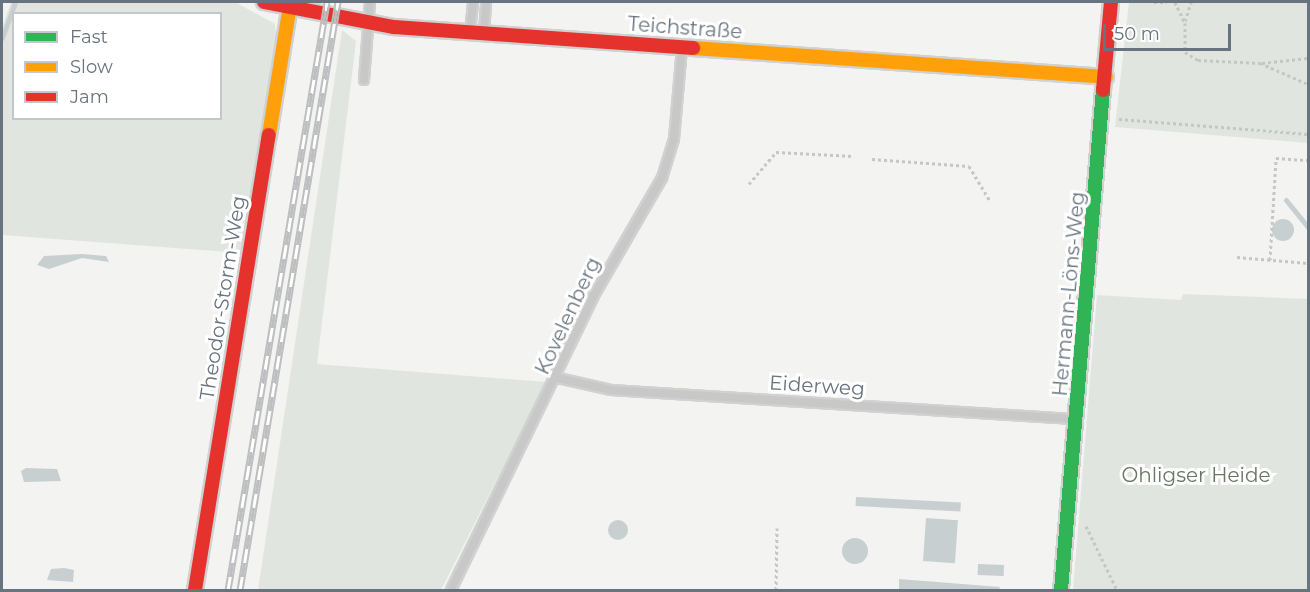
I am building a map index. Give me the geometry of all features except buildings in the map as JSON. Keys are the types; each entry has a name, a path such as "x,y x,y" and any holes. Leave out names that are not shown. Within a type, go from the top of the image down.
{"street":[{"name":"Teichstraße","path":"264,2 289,11 367,24 1106,76"},
{"name":"Hermann-Löns-Weg","path":"1060,591 1104,118 1111,2"},
{"name":"Theodor-Storm-Weg","path":"195,591 289,11"}],"lane":[{"path":"364,80 370,2"},
{"path":"472,2 477,33"},
{"path":"477,33 486,2"},
{"name":"Kovelenberg","path":"451,591 558,378 612,260 662,178 674,139 682,47"},
{"name":"Eiderweg","path":"558,378 611,390 1076,419"}],"path":[{"path":"1154,2 1167,2"},
{"path":"1175,2 1185,23"},
{"path":"1191,2 1185,23 1185,52 1198,60 1260,63 1308,58"},
{"path":"1260,63 1308,84"},
{"path":"1104,118 1308,134"},
{"path":"748,184 776,152 854,156"},
{"path":"1270,260 1276,158 1308,160"},
{"path":"872,159 969,166 990,201"},
{"path":"1237,257 1308,263"},
{"path":"1067,512 1082,519 1117,591"},
{"path":"776,591 777,528"}],"green space":[{"path":"11,2 235,2 275,24 277,43 241,253 2,235 2,28"},
{"path":"1129,2 1308,2 1308,143 1115,127"},
{"path":"342,30 356,41 317,364 546,382 441,590 258,590"},
{"name":"Ohligser Heide","path":"1183,294 1308,299 1308,590 1073,590 1097,295 1181,300"}],"shaded area":[{"path":"1283,219 1291,222 1294,230 1291,238 1283,241 1275,238 1272,230 1275,222"},
{"path":"82,254 106,256 109,262 82,258 49,269 37,265 44,256"},
{"path":"26,468 57,469 61,481 24,482 21,471"},
{"path":"856,497 961,502 960,511 856,506"},
{"path":"926,518 958,520 955,563 923,561"},
{"path":"614,520 622,520 628,526 628,534 622,540 614,540 608,534 608,526"},
{"path":"855,538 864,542 868,551 864,560 855,564 846,560 842,551 846,542"},
{"path":"978,564 1004,565 1004,576 978,575"},
{"path":"51,569 74,570 73,582 47,580"},
{"path":"899,579 1000,587 999,590 899,590"}],"waterway":[{"path":"2,38 15,2"},
{"path":"1286,200 1308,227"}],"railway":[{"path":"228,590 327,2"},
{"path":"240,590 338,2"}],"traffic: fast":[{"path":"1061,590 1103,90"}],"traffic: slow":[{"path":"269,135 289,11"},
{"path":"693,48 1106,77"}],"traffic: jam":[{"path":"264,2 394,27 693,48"},
{"path":"1103,90 1111,2"},
{"path":"195,590 269,135"}]}
